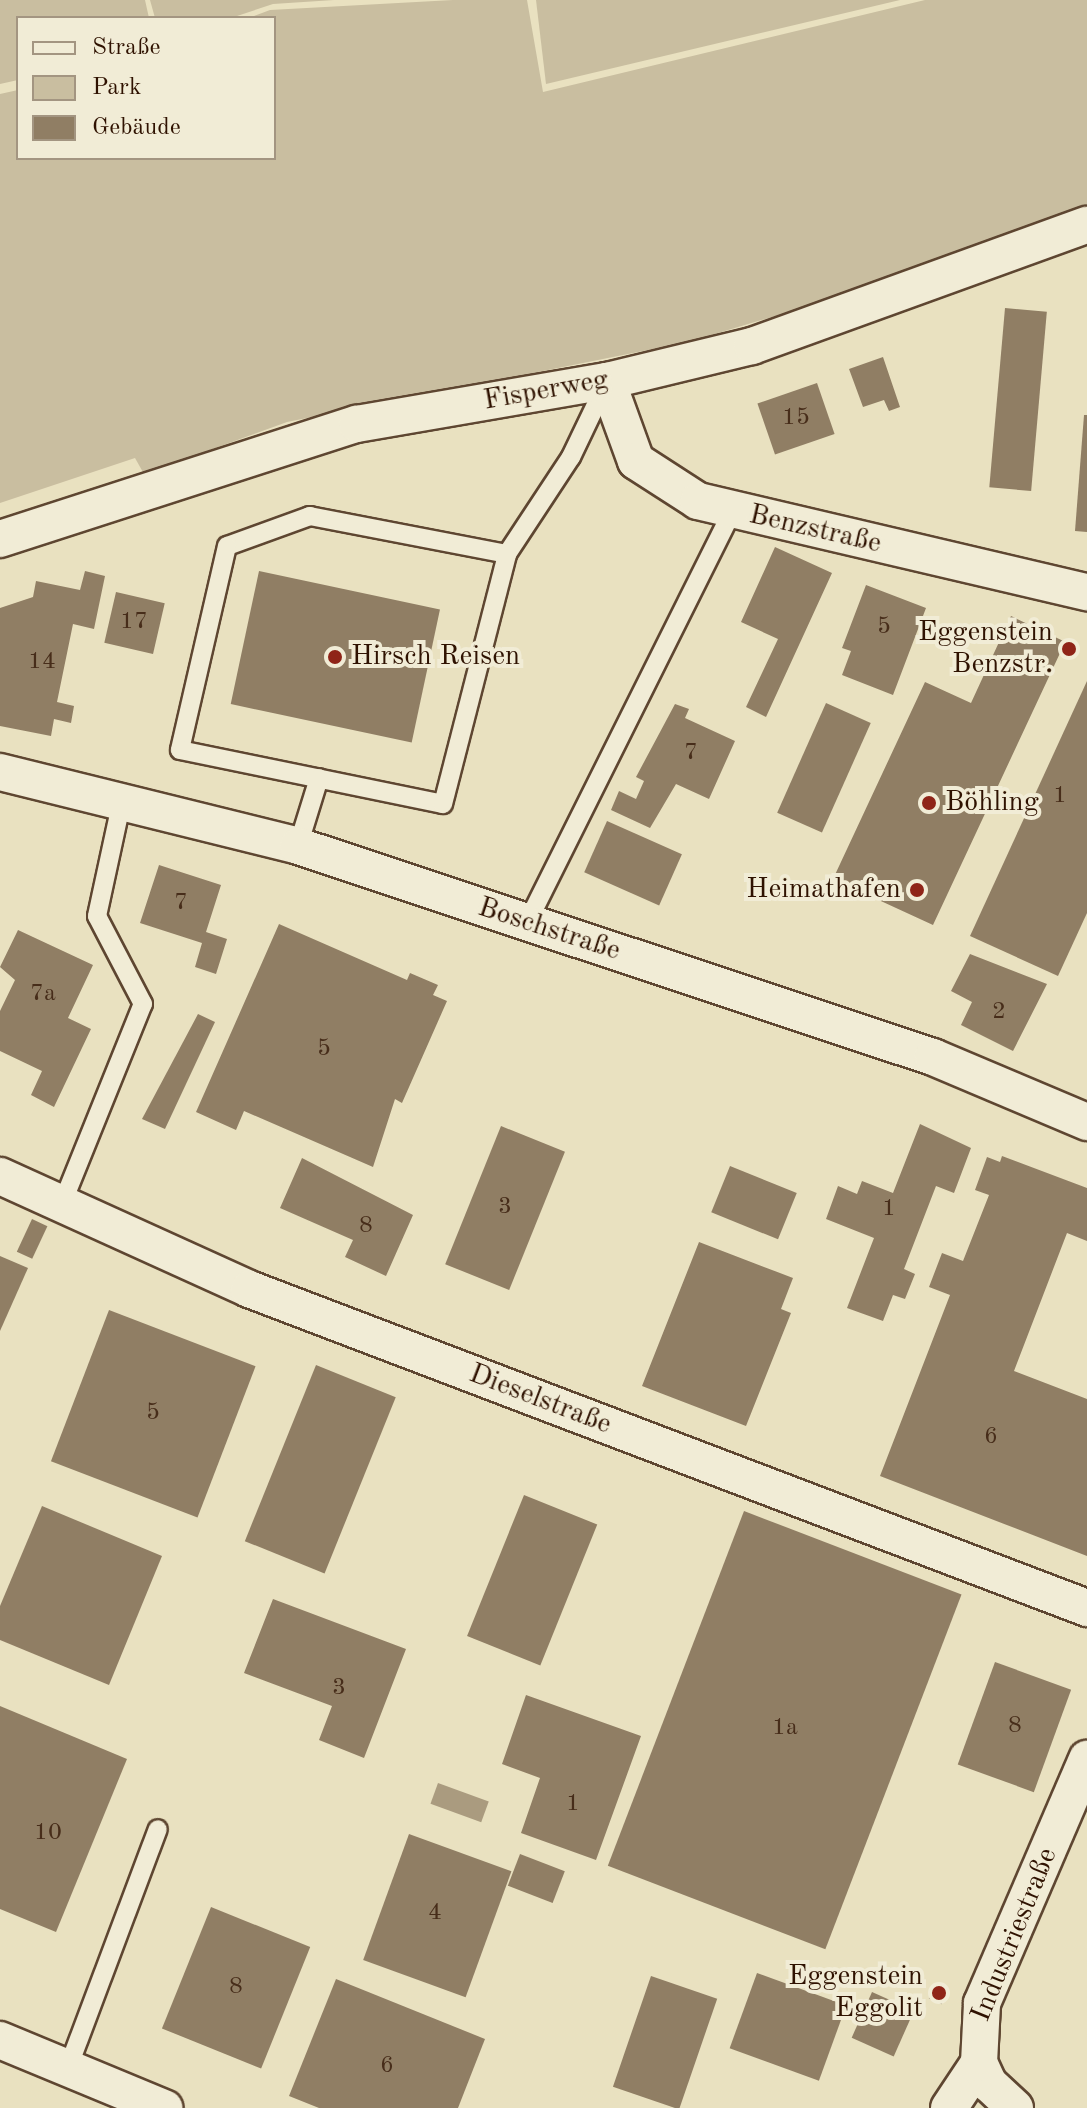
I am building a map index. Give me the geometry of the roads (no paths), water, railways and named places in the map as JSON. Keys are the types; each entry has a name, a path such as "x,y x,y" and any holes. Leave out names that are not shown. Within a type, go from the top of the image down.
{"street":[{"name":"Fisperweg","path":"0,539 357,424 607,381 752,346 1087,225"},
{"name":"Benzstraße","path":"607,381 636,461 698,501 732,512 1087,592"},
{"name":"Boschstraße","path":"0,772 298,846 933,1057 1087,1122"},
{"name":"Dieselstraße","path":"0,1176 249,1289 1087,1608"},
{"name":"Industriestraße","path":"949,2108 979,2063 982,2003 1087,1759"},
{"path":"0,2040 164,2108"},
{"path":"979,2063 1015,2108"}],"lane":[{"path":"507,554 310,516 227,546 180,750 443,804 507,554 571,457 607,381"},
{"path":"527,923 732,512"},
{"path":"298,846 319,778"},
{"path":"62,1204 143,1004 97,916 122,800"},
{"path":"68,2068 158,1829"}],"place":[{"name":"Eggenstein Benzstr.","path":"1069,649"},
{"name":"Hirsch Reisen","path":"335,657"},
{"name":"Böhling","path":"929,803"},
{"name":"Heimathafen","path":"917,890"},
{"name":"Eggenstein Eggolit","path":"939,1993"}]}
